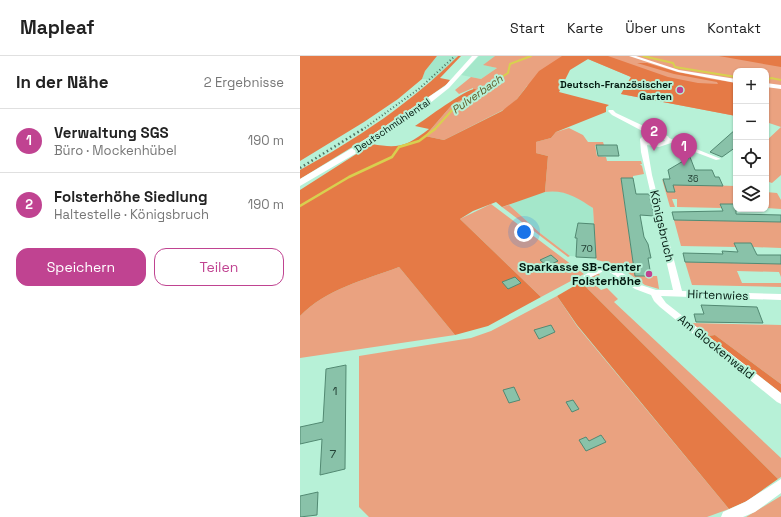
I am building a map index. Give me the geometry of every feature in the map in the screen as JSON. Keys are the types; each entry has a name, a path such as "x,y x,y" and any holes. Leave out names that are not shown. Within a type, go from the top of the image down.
{"main road":[{"name":"Deutschmühlental","path":"300,182 357,149 421,106 447,87 475,56"}],"street":[{"path":"631,56 678,71 733,80"},
{"path":"769,85 781,87"},
{"path":"611,111 614,114 648,130 652,134"},
{"path":"661,145 652,145 644,141 644,137 652,134 663,136 718,160"},
{"path":"645,157 649,151 666,144 668,139"},
{"name":"Königsbruch","path":"644,141 645,157 678,294"},
{"path":"587,276 602,268 610,268 638,287 655,293"},
{"name":"Hirtenwies","path":"655,293 781,297"},
{"name":"Am Glockenwald","path":"655,293 657,299 663,305 781,399"},
{"path":"728,517 750,507 781,485"}],"shaded area":[{"path":"300,56 437,56 425,71 422,79 398,99 364,122 300,161"},
{"path":"437,56 458,56 434,80 422,79 425,71"},
{"path":"458,56 461,56 440,78 450,80 447,84 393,122 300,179 300,170 342,146 383,119 422,89"},
{"path":"479,56 495,56 484,65 497,68 481,79 461,75"},
{"name":"Deutsch-Französischer Garten","path":"495,56 781,56 781,127 769,123 769,68 733,68 733,115 621,94 631,77 588,59 527,86 509,107 444,140 425,136 451,106 473,93 473,88 459,94 455,90 471,77 481,79 497,68 483,65"},
{"path":"562,56 608,56 668,77 698,83 718,84 717,82 674,74 637,63 647,63 677,72 733,83 733,115 621,94 631,77 588,59 570,70 559,92 609,105 606,107 606,112 556,132 551,138 536,142 536,153 548,156 545,192 502,207 496,202 473,211 460,219 541,297 488,326 455,335 399,267 346,286 322,299 300,316 300,190 372,144 396,146 408,143 415,139 429,129 415,126 456,98 476,89 473,93 451,106 425,136 444,140 502,111 517,99 539,71"},
{"path":"719,56 781,56 781,67"},
{"path":"781,127 781,175 772,183 769,182 769,138"},
{"path":"569,128 583,135 588,142 603,142 604,145 595,145 597,156 606,157 607,161 641,161 642,164 640,164 644,174 633,176 633,178 621,178 635,276 657,276 659,289 645,285 617,265 597,260 593,208 565,193 552,191 545,192 548,156 536,153 536,142 551,138 556,132"},
{"path":"662,179 665,184 733,186 733,204 720,204 721,208 677,207 677,199 672,199 675,207 670,207"},
{"path":"556,190 577,197 593,208 596,258 570,256 540,233 509,205 536,194"},
{"path":"769,192 777,193 781,200 781,209 769,208"},
{"path":"491,204 584,274 541,297 460,219"},
{"path":"509,205 540,233 570,256 568,257 502,207"},
{"path":"674,220 781,222 781,248 753,247 751,243 735,243 736,247 681,246"},
{"path":"685,262 781,264 781,277 779,272 737,271 742,283 781,283 781,287 692,285"},
{"path":"399,267 455,335 300,358 300,316 322,299 346,286"},
{"path":"598,273 600,275 590,280 601,290 607,288 618,299 614,302 781,458 781,477 778,479 581,282"},
{"path":"581,282 778,479 747,501 729,509 577,325 557,296"},
{"path":"557,296 577,326 729,509 707,517 369,517 359,507 359,356 471,338 491,331"},
{"path":"690,323 781,325 781,384 715,335 708,336"},
{"path":"715,335 781,384 781,393 708,336"},
{"path":"781,496 781,517 746,517"}],"building":[{"path":"733,132 733,149 722,157 710,152"},
{"path":"596,145 617,145 619,156 598,156"},
{"path":"690,157 695,170 712,170 715,177 719,177 723,186 673,185 675,192 667,192 663,179 670,179 668,170"},
{"path":"621,178 633,178 636,194 649,194 654,216 640,215 644,237 648,244 651,258 648,258 651,276 635,276"},
{"path":"720,204 733,204 733,212 736,212 736,214 781,215 781,222 674,220 672,212 723,211"},
{"path":"578,223 594,224 596,258 576,257 577,238 575,238"},
{"path":"734,243 751,243 757,255 781,255 781,264 685,262 683,253 723,254 722,251 738,252"},
{"path":"551,255 558,261 547,266 540,260"},
{"path":"515,277 521,283 508,289 502,282"},
{"path":"701,305 757,307 763,323 696,322 694,314 704,314"},
{"path":"551,325 555,332 539,339 534,330"},
{"path":"346,365 345,469 320,475 322,439 300,444 300,427 323,422 326,369"},
{"path":"514,387 520,400 509,403 503,390"},
{"path":"573,400 579,409 572,412 566,402"},
{"path":"601,435 606,442 586,451 579,440 586,437 589,441"},
{"path":"318,492 317,515 300,517 300,496"}],"waterway":[{"name":"Pulverbach","path":"435,129 455,107 508,73 510,64 531,56"},
{"path":"643,56 673,63 675,67 733,77"},
{"path":"769,79 771,78 781,80"},
{"name":"Pulverbach","path":"300,206 349,177 392,157 399,147 419,141 435,129"}],"railway":[{"path":"362,130 420,88 455,56"},
{"path":"300,168 363,129"}],"place":[{"name":"Deutsch-Französischer Garten","path":"680,90"},
{"name":"Folsterhöhe Siedlung","path":"654,151"},
{"name":"Verwaltung SGS","path":"684,166"},
{"name":"Sparkasse SB-Center Folsterhöhe","path":"649,274"}]}
